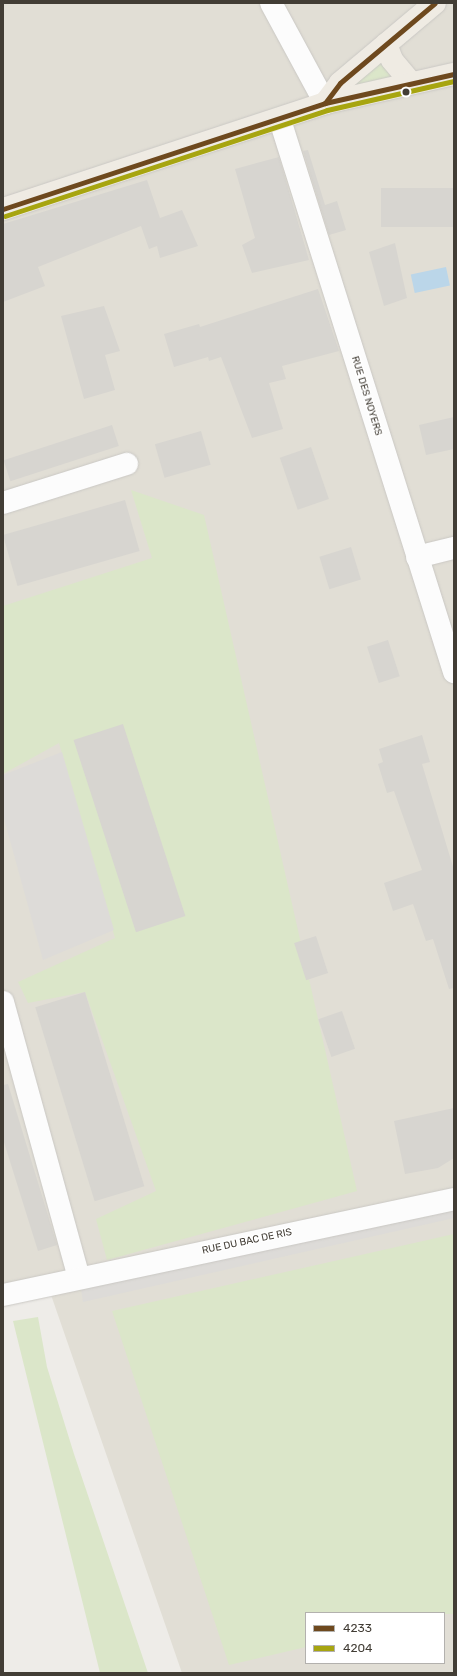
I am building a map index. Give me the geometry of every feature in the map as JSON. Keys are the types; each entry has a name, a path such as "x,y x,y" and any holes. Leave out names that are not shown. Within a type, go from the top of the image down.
{"main road":[{"path":"325,103 340,83 435,3"},
{"path":"386,44 392,60 411,82"},
{"path":"3,209 280,120 325,103 411,82 454,74"}],"street":[{"path":"271,3 325,103"},
{"name":"RUE DES NOYERS","path":"280,120 454,672"},
{"path":"3,503 127,464"},
{"path":"417,557 454,548"},
{"path":"3,1002 79,1277"},
{"name":"RUE DU BAC DE RIS","path":"3,1295 79,1277 454,1199"}],"shaded area":[{"path":"3,3 454,3 454,1673 182,1673 50,1292 3,1304"},
{"path":"62,752 114,930 43,960 3,815 3,775"},
{"path":"454,1208 454,1218 83,1302 81,1289"}],"green space":[{"path":"381,58 395,78 346,89"},
{"path":"131,490 204,515 357,1191 107,1260 96,1219 156,1191 85,992 28,1003 18,982 115,938 59,743 3,774 3,606 152,558"},
{"path":"454,1234 454,1614 445,1614 445,1612 305,1612 305,1647 229,1665 112,1311"},
{"path":"38,1317 47,1367 74,1454 148,1673 100,1673 13,1321"}],"water":[{"path":"446,267 450,286 415,293 411,274"}],"building":[{"path":"308,150 325,205 337,201 346,230 329,235 303,151"},
{"path":"279,157 309,260 252,273 242,245 255,238 235,169"},
{"path":"147,180 160,218 182,210 198,246 160,258 157,246 149,249 141,226 38,267 45,286 3,302 3,224"},
{"path":"381,188 454,188 454,227 381,227"},
{"path":"395,243 407,298 384,306 369,252"},
{"path":"318,289 339,351 282,366 286,379 269,383 283,429 252,438 221,357 209,361 208,357 174,367 164,334 199,324 200,327"},
{"path":"104,306 120,351 105,355 115,390 84,399 61,316"},
{"path":"454,417 454,449 426,455 419,425"},
{"path":"112,425 119,446 10,481 4,460"},
{"path":"201,431 211,465 165,478 155,444"},
{"path":"311,447 329,499 298,510 280,458"},
{"path":"125,500 140,551 18,586 3,535"},
{"path":"351,547 361,580 329,589 319,557"},
{"path":"388,640 400,676 379,683 367,647"},
{"path":"123,724 185,916 136,932 74,740"},
{"path":"422,735 430,762 422,764 454,870 454,988 449,989 433,939 426,941 413,904 393,911 384,883 422,870 394,791 387,793 378,764 383,762 379,749"},
{"path":"316,936 328,973 306,980 294,943"},
{"path":"85,992 144,1186 95,1201 35,1007"},
{"path":"342,1011 355,1049 331,1057 318,1019"},
{"path":"8,1084 57,1245 38,1251 3,1139 3,1085"},
{"path":"454,1108 454,1158 438,1168 405,1174 394,1121"}],"transit line":[{"name":"4233","path":"325,103 340,83 435,3"},
{"name":"4233","path":"3,209 325,103 454,74"},
{"name":"4204","path":"5,216 327,110 454,81"}]}
